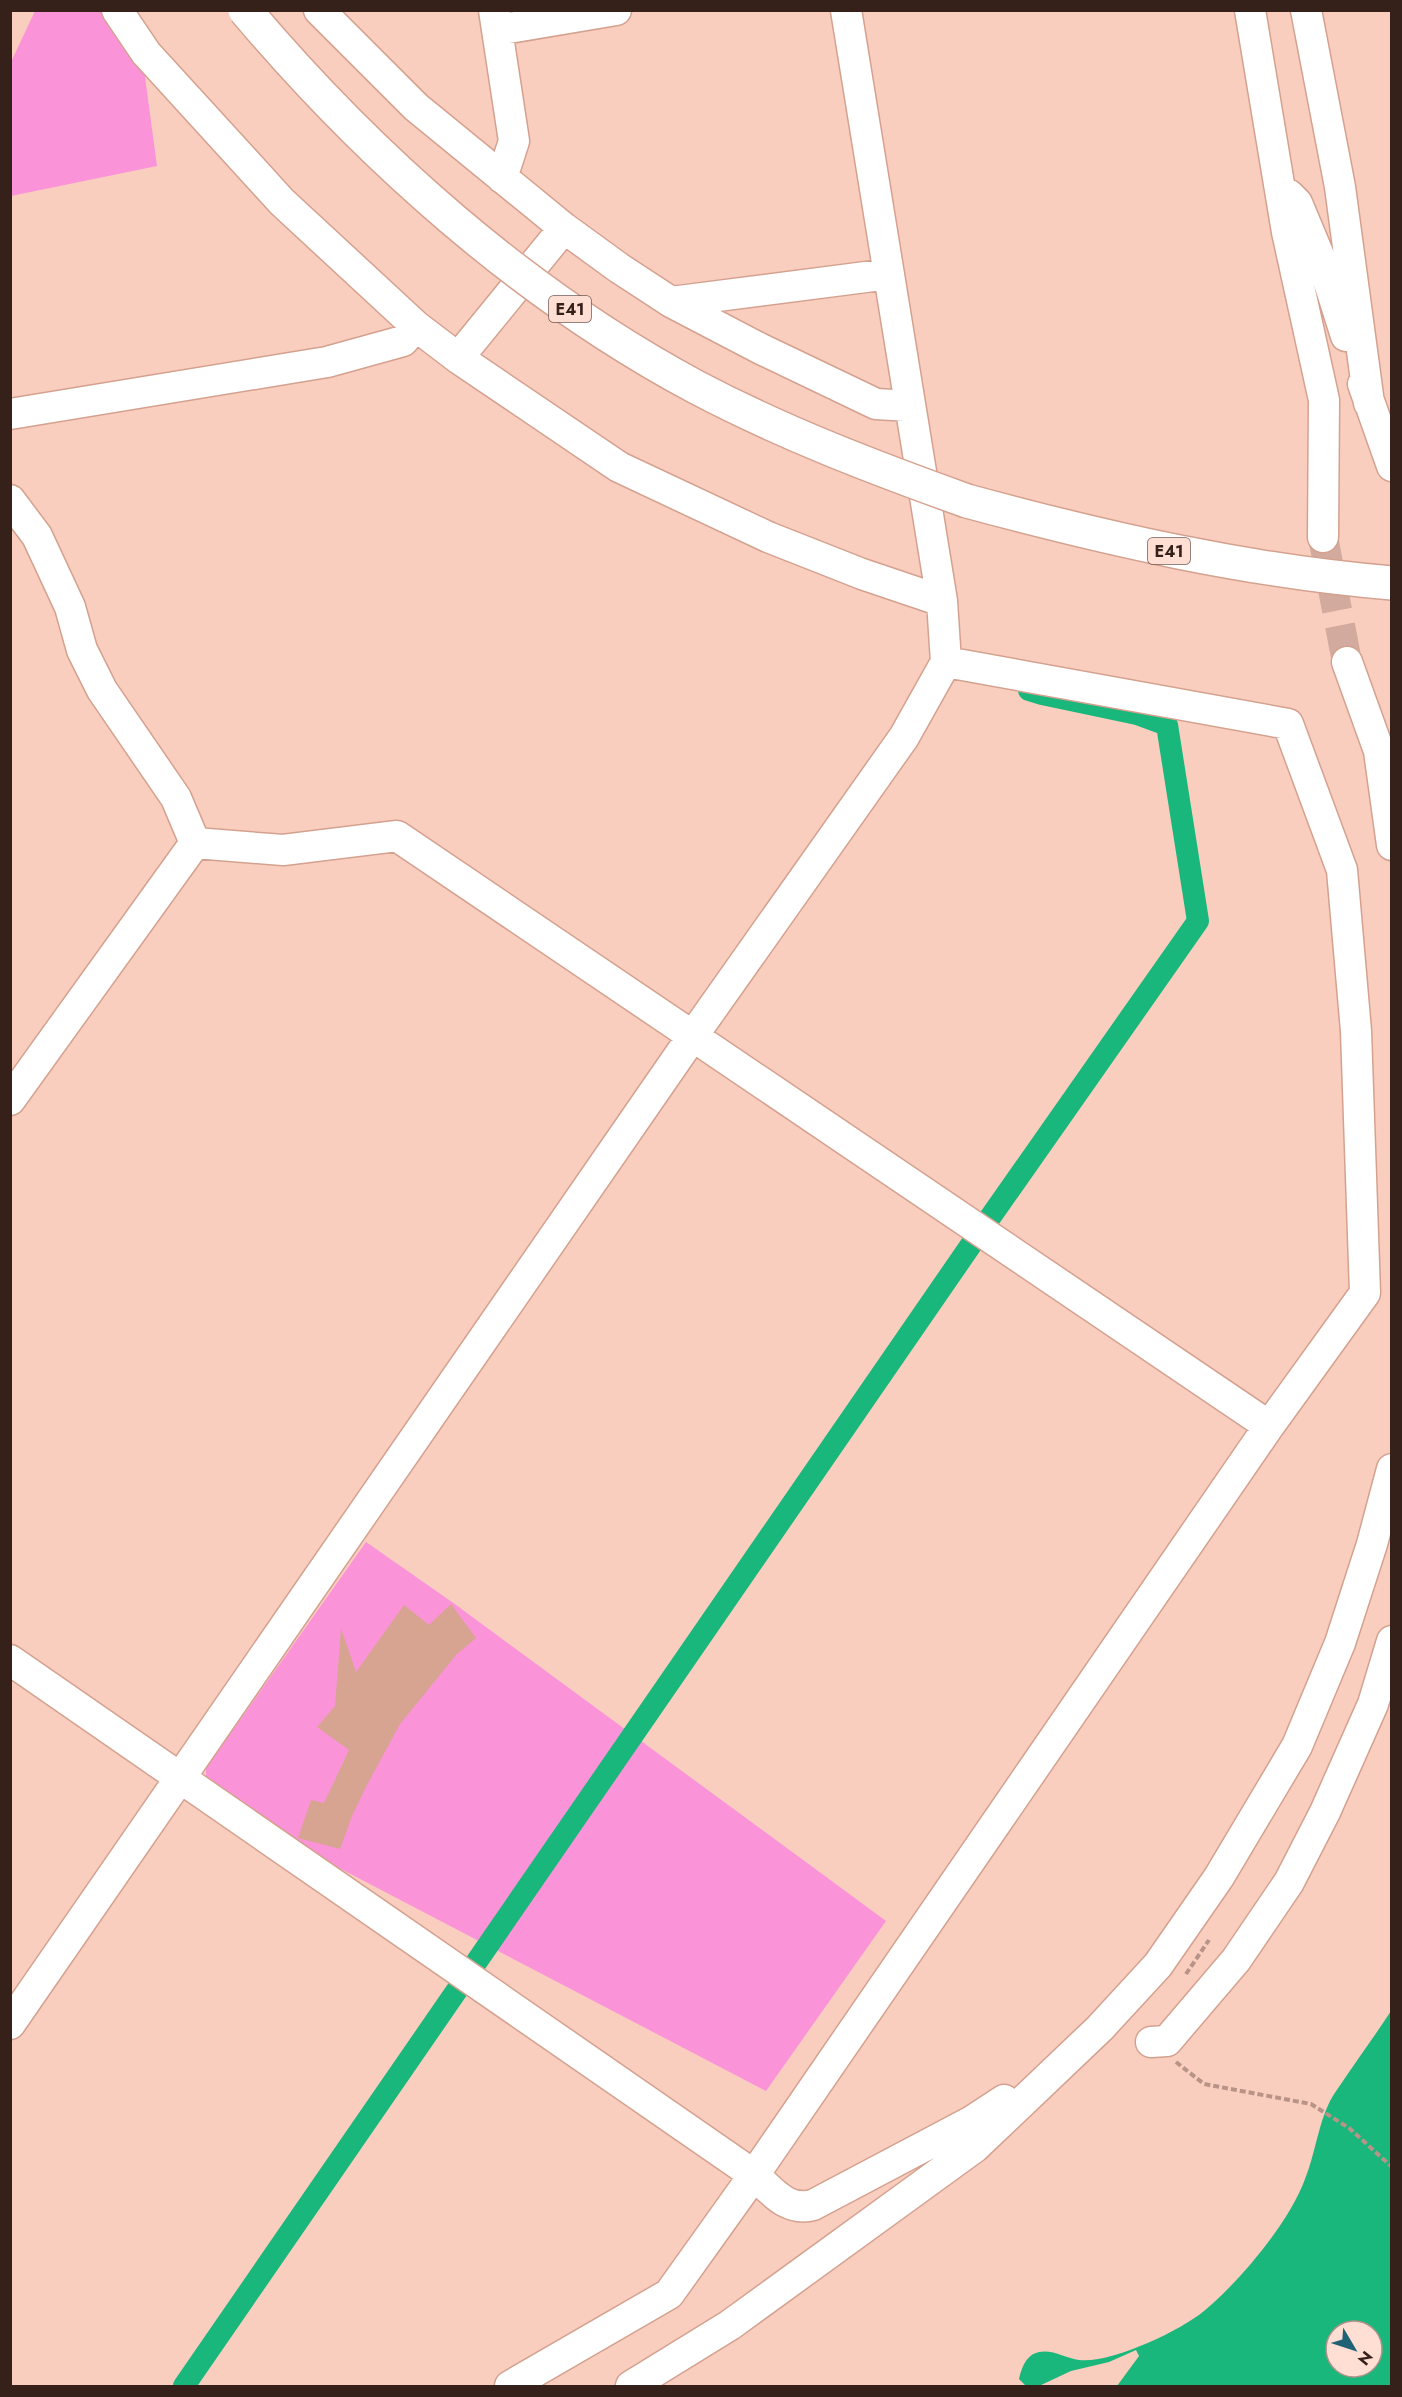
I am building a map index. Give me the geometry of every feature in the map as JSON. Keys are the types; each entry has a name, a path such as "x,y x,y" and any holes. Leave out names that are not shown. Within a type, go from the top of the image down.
{"highway":[{"name":"E41","path":"245,10 314,90 386,160 455,221 525,276 612,338 695,386 781,428 864,464 968,501 1077,531 1177,553 1274,569 1383,583"}],"street":[{"path":"117,10 146,53 282,202 416,326 458,358 619,467 768,537 862,574 942,601"},
{"path":"319,10 416,107 564,228 671,302 876,404 910,406"},
{"path":"502,178 514,141 495,20 616,10"},
{"path":"10,2024 179,1778 241,1707 261,1644 306,1612 692,1036 904,737 946,662 942,601 846,10"},
{"path":"1250,10 1279,185 1324,400 1323,537"},
{"path":"1306,10 1340,187 1369,403"},
{"path":"1279,185 1297,203 1324,270 1392,466"},
{"path":"458,358 564,228"},
{"path":"671,302 889,274"},
{"path":"10,414 327,362 403,340 416,326"},
{"path":"10,500 37,536 70,607 82,650 102,690 176,798 195,843"},
{"path":"510,2386 669,2294 754,2175 1269,1426 1365,1293 1356,1032 1342,870 1288,724 946,662"},
{"path":"1347,662 1379,751 1392,845"},
{"path":"195,843 283,850 397,836 1269,1426"},
{"path":"10,1101 195,843"},
{"path":"631,2386 730,2325 975,2147 1100,2028 1158,1965 1220,1877 1297,1746 1340,1642 1372,1544 1392,1469"},
{"path":"1151,2042 1167,2041 1236,1960 1289,1882 1325,1812 1373,1704 1392,1641"},
{"path":"10,1660 754,2175 786,2204 803,2208 813,2205 972,2121 1014,2094 1031,2093"}],"path":[{"path":"1183,1978 1214,1932"},
{"path":"1151,2042 1204,2084 1311,2104 1350,2128 1392,2167"}],"shaded area":[{"path":"35,11 100,11 143,62 157,166 11,196 10,64"},
{"path":"366,1542 452,1602 886,1921 766,2091 318,1857 206,1780 206,1768"},
{"path":"1391,2011 1391,2386 1117,2386 1139,2356 1136,2350 1109,2362 1071,2371 1039,2386 1026,2386 1019,2379 1025,2362 1039,2352 1049,2352 1079,2360 1092,2360 1126,2352 1179,2328 1218,2299 1248,2268 1288,2214 1305,2179 1322,2120 1335,2092"}],"building":[{"path":"451,1604 476,1638 457,1654 400,1724 352,1816 340,1849 298,1838 311,1800 324,1803 349,1750 317,1727 335,1706 341,1628 356,1672 404,1605 429,1625"}],"waterway":[{"path":"184,2386 975,1239 1198,921 1167,725 1137,714 1029,690"}],"tunnel":[{"path":"1323,537 1347,662"}]}
